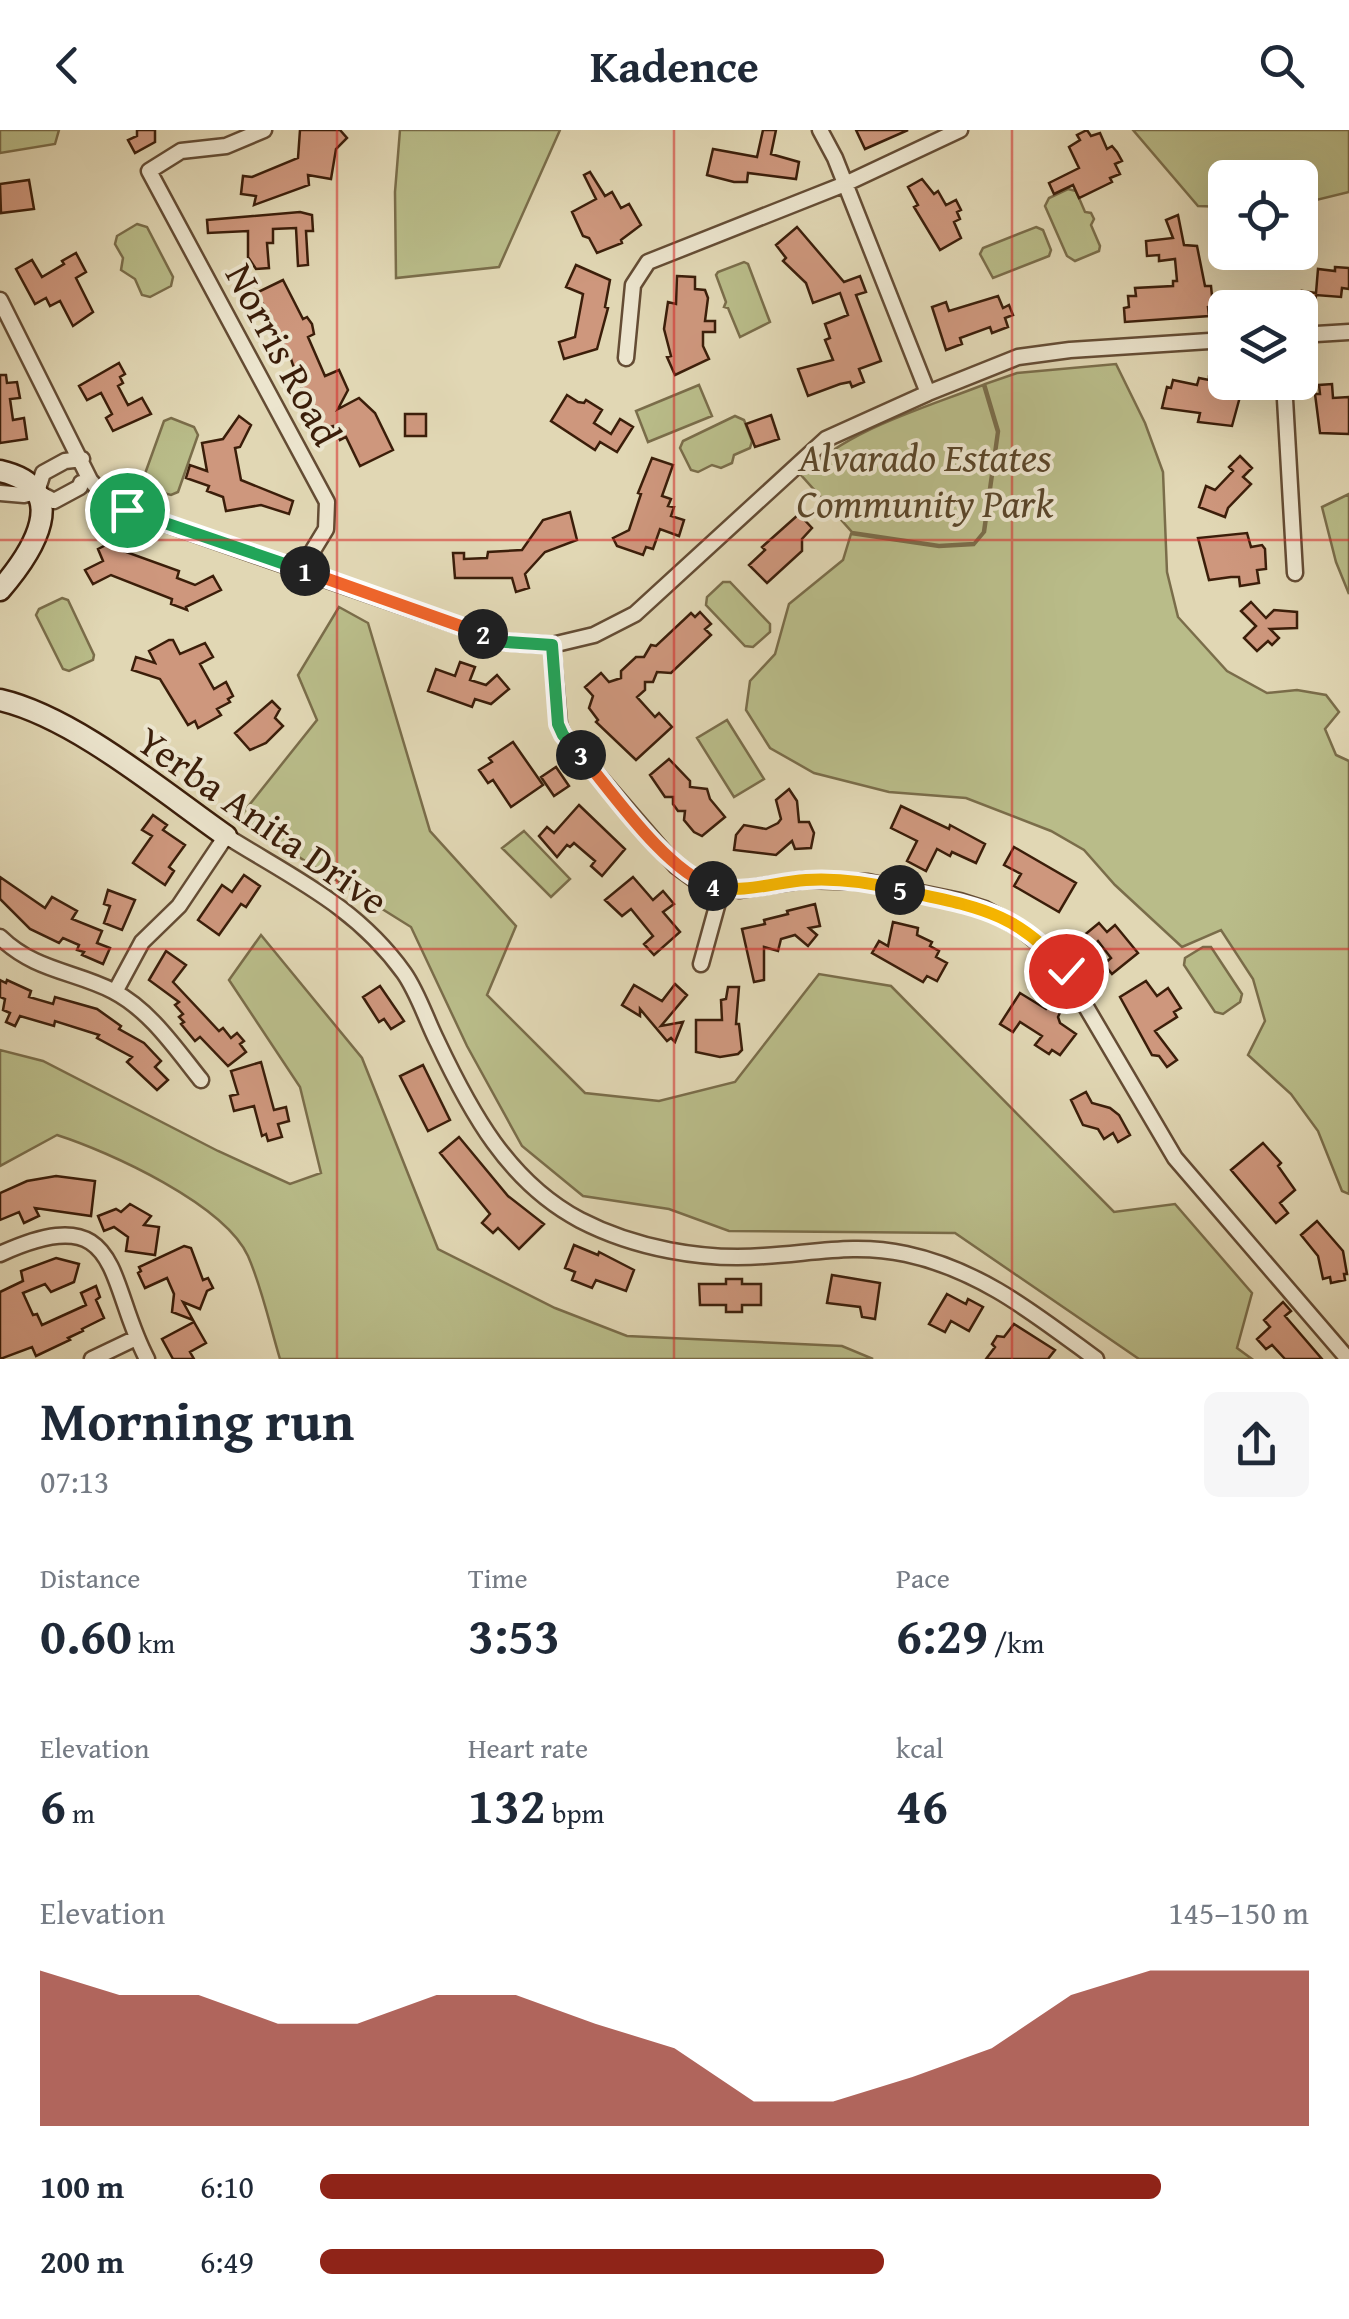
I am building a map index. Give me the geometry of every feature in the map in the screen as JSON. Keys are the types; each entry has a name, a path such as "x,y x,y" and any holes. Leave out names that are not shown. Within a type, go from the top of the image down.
{"street":[{"name":"Norris Road","path":"264,130 226,146 181,151 149,171 327,502 326,529 301,570"},
{"path":"820,130 928,392"},
{"path":"626,358 633,285 648,262 845,184 960,130"},
{"path":"0,300 86,482 112,505 506,642 552,645 594,636 635,614 826,439 928,392 1018,358 1070,350 1208,341"},
{"path":"1318,335 1349,332"},
{"path":"1285,400 1295,574"},
{"path":"0,492 24,496 42,490 76,460"},
{"path":"0,470 18,475 54,501 86,482"},
{"path":"0,590 22,566 38,536 43,515 42,490"},
{"path":"552,645 558,724 563,735 676,866 698,882 739,890 804,880 868,882 960,901 1020,928 1055,958 1175,1158 1348,1359"},
{"name":"Yerba Anita Drive","path":"0,700 46,718 93,744 226,836 310,885 360,921 406,975 460,1090 492,1143 534,1189 581,1220 672,1251 737,1258 826,1248 873,1249 953,1266 1002,1290 1096,1359"},
{"path":"115,992 142,942 179,906 226,836"},
{"path":"701,964 722,888"},
{"path":"0,938 35,962 115,992 156,1024 201,1080"},
{"path":"0,1254 53,1236 85,1240 102,1252 114,1268 136,1338 147,1359"},
{"path":"92,1359 136,1338"}],"green space":[{"path":"0,130 59,130 55,144 0,153"},
{"path":"400,130 560,130 499,267 396,278 395,192"},
{"path":"1133,130 1349,130 1349,192 1318,200 1318,160 1208,160 1208,206 1198,206"},
{"path":"1068,189 1076,191 1085,212 1091,213 1091,225 1100,246 1099,251 1075,261 1067,256 1045,206 1049,198"},
{"path":"137,224 147,227 173,277 171,286 150,297 142,295 135,279 121,270 123,258 115,244 117,236"},
{"path":"1036,227 1043,230 1051,250 1049,256 993,278 980,254 983,248"},
{"path":"744,262 770,322 740,337 728,308 724,307 726,302 716,275"},
{"path":"1116,364 1145,423 1163,472 1167,572 1178,617 1227,671 1267,693 1297,690 1326,695 1339,712 1325,729 1336,755 1349,761 1349,1194 1342,1191 1318,1131 1291,1094 1248,1055 1265,1021 1253,979 1221,930 1182,947 1115,885 1084,850 1051,831 966,798 889,792 814,773 770,748 746,710 750,681 775,654 789,604 843,560 851,534 939,547 974,545 985,532 999,431 985,384 1017,373"},
{"path":"699,385 712,416 648,442 636,411"},
{"name":"Alvarado Estates Community Park","path":"983,385 997,432 983,532 974,543 939,545 852,532 801,475 864,432"},
{"path":"735,416 744,420 752,441 750,448 734,455 732,463 721,468 712,465 698,472 691,470 680,448 683,441"},
{"path":"171,418 194,427 198,435 178,492 171,495 145,488 142,482 164,421"},
{"path":"1349,494 1349,594 1322,507"},
{"path":"723,582 730,582 770,624 770,632 753,647 745,646 706,605 707,597"},
{"path":"62,598 68,600 94,655 93,660 69,671 63,669 36,615 39,609"},
{"path":"339,607 368,623 430,831 516,926 487,995 585,1093 659,1101 735,1082 819,974 891,986 1114,1212 1175,1204 1252,1293 1237,1348 1252,1359 1139,1359 955,1233 729,1231 669,1209 583,1196 522,1146 467,1046 411,927 238,819 317,720 298,675"},
{"path":"727,720 764,779 734,797 697,738"},
{"path":"524,831 570,879 551,897 502,848"},
{"path":"261,935 362,1058 438,1249 555,1308 627,1336 842,1346 873,1359 280,1359 248,1256 235,1237 191,1199 134,1167 57,1135 0,1166 0,1050 43,1061 290,1184 321,1173 300,1087 229,980"},
{"path":"1203,947 1211,947 1242,994 1240,1002 1223,1014 1215,1012 1184,965 1185,958"}],"building":[{"path":"137,130 155,130 155,142 135,153 128,140 137,136"},
{"path":"300,130 340,130 347,138 336,149 331,179 308,175 309,185 254,205 256,196 241,194 243,176 252,177 298,158"},
{"path":"763,130 776,130 771,154 799,162 796,179 748,173 747,182 734,182 707,175 713,149 757,157"},
{"path":"856,130 908,130 865,149"},
{"path":"1087,130 1091,136 1100,133 1107,149 1112,146 1117,152 1122,161 1115,164 1120,174 1079,198 1073,185 1054,194 1049,183 1079,168 1069,147 1080,140 1077,135"},
{"path":"590,172 605,196 612,192 621,208 629,204 641,225 622,243 597,253 589,238 583,236 572,212 596,199 584,175"},
{"path":"922,179 934,194 938,191 946,205 956,200 961,210 957,212 960,219 954,222 961,238 940,250 914,207 918,205 908,187"},
{"path":"29,180 34,209 1,213 0,184"},
{"path":"300,212 312,215 313,231 306,231 308,265 298,266 296,228 273,229 273,243 267,243 269,268 256,269 248,257 248,231 208,233 207,220"},
{"path":"1178,215 1184,245 1197,246 1205,286 1211,286 1208,316 1125,322 1124,308 1129,307 1128,296 1136,296 1135,288 1173,286 1173,281 1177,281 1175,259 1159,261 1159,255 1147,256 1146,241 1173,238 1166,220"},
{"path":"797,227 844,282 860,276 866,292 856,295 881,361 859,369 864,382 852,387 850,382 840,384 808,396 798,369 833,360 825,340 830,338 825,324 848,315 840,293 813,303 806,283 783,261 786,258 776,245"},
{"path":"76,253 86,272 76,278 93,312 73,326 60,301 50,306 46,298 35,304 16,269 32,260 42,277"},
{"path":"576,265 610,280 605,307 608,308 597,349 564,359 559,342 575,337 583,294 566,287"},
{"path":"1335,267 1349,268 1349,289 1342,288 1341,297 1318,295 1318,269 1335,271"},
{"path":"677,276 695,277 695,289 705,290 705,321 715,321 715,332 703,332 703,346 709,359 675,375 667,357 671,356 664,329 668,302 676,304"},
{"path":"283,280 303,319 307,317 312,324 314,334 308,337 325,376 339,370 348,390 338,409 359,398 375,413 393,450 360,466 346,437 340,440 333,426 315,432 310,417 315,415 290,373 295,371 291,359 263,304 256,300 256,293"},
{"path":"998,296 1003,308 1009,305 1013,315 1005,318 1008,327 992,333 990,327 960,338 962,344 946,350 932,307 946,302 949,311"},
{"path":"119,363 125,374 118,386 128,405 142,398 151,414 113,431 106,418 112,414 101,393 87,400 79,386"},
{"path":"0,375 6,375 7,383 17,382 20,398 10,399 13,420 24,418 27,439 0,443"},
{"path":"1199,378 1208,380 1208,400 1239,400 1232,426 1198,422 1200,413 1162,408 1167,387 1171,388 1173,380 1197,385"},
{"path":"1332,384 1333,398 1349,397 1349,434 1320,433 1316,400 1319,385"},
{"path":"567,395 602,410 594,423 611,434 620,419 633,427 617,452 600,442 595,450 551,421"},
{"path":"405,414 426,414 426,436 405,436"},
{"path":"771,415 779,439 755,447 746,424"},
{"path":"239,416 251,425 240,447 235,448 241,480 293,501 289,514 261,505 226,511 223,497 207,491 209,486 186,478 190,465 207,471 202,443 223,439"},
{"path":"1240,456 1252,468 1243,477 1251,484 1228,508 1225,517 1199,507 1206,486 1215,490 1233,471 1229,467"},
{"path":"652,458 673,465 662,496 671,499 671,516 684,520 679,536 660,529 653,549 646,547 643,555 617,546 613,538 629,530"},
{"path":"570,512 577,540 545,552 525,574 529,588 516,592 512,578 455,578 453,553 464,553 464,559 487,558 488,552 522,550 543,520"},
{"path":"799,514 812,528 802,539 802,551 767,583 749,565 765,550 762,547"},
{"path":"1247,533 1251,547 1262,545 1265,549 1266,569 1257,570 1259,583 1240,586 1239,577 1209,580 1198,538"},
{"path":"112,542 115,548 179,571 177,578 195,585 213,576 221,590 186,607 187,610 171,604 172,599 111,575 93,584 85,570 103,561 98,549"},
{"path":"1251,602 1266,618 1274,610 1297,612 1297,628 1270,629 1279,638 1272,645 1268,641 1257,651 1244,638 1256,626 1241,611"},
{"path":"700,612 711,624 705,629 711,635 671,673 657,672 653,682 645,682 645,690 637,697 655,717 659,713 672,727 636,760 596,722 589,708 593,696 585,687 601,673 609,682 621,678 621,671 636,657 644,657 651,645 656,646 691,613 695,617"},
{"path":"173,640 180,654 205,643 213,657 200,664 214,689 226,682 233,696 217,709 221,715 198,728 195,721 188,725 160,679 132,670 136,657 155,663 149,651"},
{"path":"460,662 475,667 470,680 486,685 497,675 509,689 491,704 475,699 472,707 428,691 436,669 455,676"},
{"path":"272,701 280,709 275,718 283,726 266,743 250,750 235,733"},
{"path":"513,742 543,785 511,807 493,780 488,783 479,770"},
{"path":"669,759 690,781 690,787 707,789 725,817 702,836 694,832 684,820 685,811 678,811 673,797 665,797 650,775"},
{"path":"556,767 569,786 554,796 541,777"},
{"path":"789,789 797,801 799,822 809,822 814,833 811,848 795,849 792,841 776,855 734,850 736,835 744,825 766,829 778,823 781,819 776,800"},
{"path":"579,805 625,849 602,876 591,866 595,861 574,843 557,857 539,836 547,827 554,833"},
{"path":"901,806 985,844 976,863 937,849 926,871 907,861 917,841 891,828"},
{"path":"153,815 167,825 163,830 185,845 169,867 174,871 165,885 133,863 152,836 142,830"},
{"path":"1014,847 1076,883 1059,912 1014,886 1021,874 1004,865"},
{"path":"244,875 260,886 246,907 241,904 219,935 198,920 222,885 232,892"},
{"path":"0,877 45,908 52,897 77,911 72,919 102,931 97,943 110,948 103,964 82,955 84,952 77,950 79,945 63,938 59,943 30,929 0,899"},
{"path":"633,877 653,900 663,891 674,904 663,912 680,932 654,955 644,944 653,936 631,909 622,916 605,900"},
{"path":"108,890 135,900 122,930 104,923 110,906 104,904"},
{"path":"815,904 820,926 809,928 817,935 808,946 795,935 781,939 778,951 764,947 764,980 754,982 742,929"},
{"path":"893,922 918,928 917,935 932,942 930,946 939,951 936,957 947,963 937,981 927,976 923,982 872,953 879,941 888,946"},
{"path":"1099,923 1107,932 1115,925 1138,953 1112,974 1104,964 1111,958 1098,941 1090,948 1082,937"},
{"path":"166,951 186,965 173,982 219,1031 223,1028 231,1038 237,1033 244,1041 240,1044 246,1052 228,1066 200,1037 195,1041 181,1024 184,1022 179,1017 183,1014 175,1005 179,1002 149,980"},
{"path":"0,980 31,991 29,997 53,1004 55,997 97,1009 121,1026 119,1029 144,1043 161,1061 155,1067 168,1080 157,1090 127,1062 132,1057 97,1038 99,1035 55,1021 54,1026 20,1016 15,1026 6,1022 10,1013 3,1010 5,999 0,997"},
{"path":"1146,981 1157,996 1168,988 1181,1008 1174,1012 1177,1017 1155,1031 1177,1060 1167,1067 1159,1056 1152,1055 1120,997"},
{"path":"675,984 687,995 661,1026 683,1022 675,1042 671,1038 667,1041 640,1009 640,1016 622,1005 634,985 662,1001"},
{"path":"380,986 404,1021 391,1029 384,1019 379,1022 363,997"},
{"path":"728,987 739,987 736,1024 742,1050 720,1057 696,1052 696,1020 722,1020 721,1000 726,999"},
{"path":"1020,993 1046,1009 1052,1002 1062,1008 1060,1023 1076,1034 1060,1055 1052,1050 1049,1054 1035,1045 1042,1036 1020,1022 1013,1032 1000,1024"},
{"path":"261,1062 274,1110 286,1107 289,1121 278,1124 282,1137 268,1141 266,1134 262,1136 254,1106 234,1111 230,1096 238,1094 231,1071"},
{"path":"423,1065 450,1120 428,1131 400,1076"},
{"path":"1086,1092 1092,1103 1119,1115 1130,1135 1118,1142 1113,1133 1104,1139 1098,1129 1083,1125 1071,1100"},
{"path":"459,1137 508,1196 544,1224 519,1249 498,1228 493,1233 482,1223 490,1214 440,1153"},
{"path":"1263,1143 1281,1163 1278,1166 1295,1190 1280,1203 1288,1213 1276,1223 1231,1170"},
{"path":"56,1176 95,1181 91,1216 35,1208 39,1216 24,1223 19,1212 0,1220 0,1193 27,1181"},
{"path":"130,1204 151,1216 144,1225 159,1227 155,1255 126,1251 128,1237 114,1227 104,1231 98,1216 116,1209 121,1212"},
{"path":"1317,1221 1343,1251 1345,1280 1331,1283 1330,1277 1323,1279 1318,1256 1301,1235"},
{"path":"574,1245 598,1255 599,1252 634,1270 626,1291 596,1280 592,1288 572,1280 575,1272 565,1268"},
{"path":"184,1246 191,1248 203,1280 208,1278 213,1288 207,1291 200,1309 183,1302 193,1320 172,1312 174,1294 167,1278 145,1288 138,1273 139,1267"},
{"path":"56,1258 79,1264 74,1282 51,1292 45,1284 23,1293 33,1315 37,1314 42,1325 86,1305 81,1293 96,1286 100,1297 96,1300 104,1318 36,1356 32,1347 0,1359 0,1292 23,1281 21,1271"},
{"path":"832,1275 880,1283 875,1319 862,1317 860,1307 827,1303"},
{"path":"726,1279 761,1284 761,1305 742,1305 742,1312 726,1312 726,1305 700,1305 699,1284 726,1284"},
{"path":"947,1294 983,1307 969,1331 951,1321 945,1332 929,1324"},
{"path":"1283,1302 1291,1311 1285,1316 1322,1359 1285,1359 1272,1345 1266,1349 1257,1339 1270,1327 1264,1320"},
{"path":"194,1322 206,1343 190,1352 194,1359 173,1359 162,1339"},
{"path":"1014,1324 1055,1350 1048,1359 986,1359 997,1336 1004,1337"}],"route":[{"path":"127,510 506,642 552,645 558,724 563,735 676,866 698,882 739,890 804,880 844,880 960,901 1020,928 1066,971"}]}
